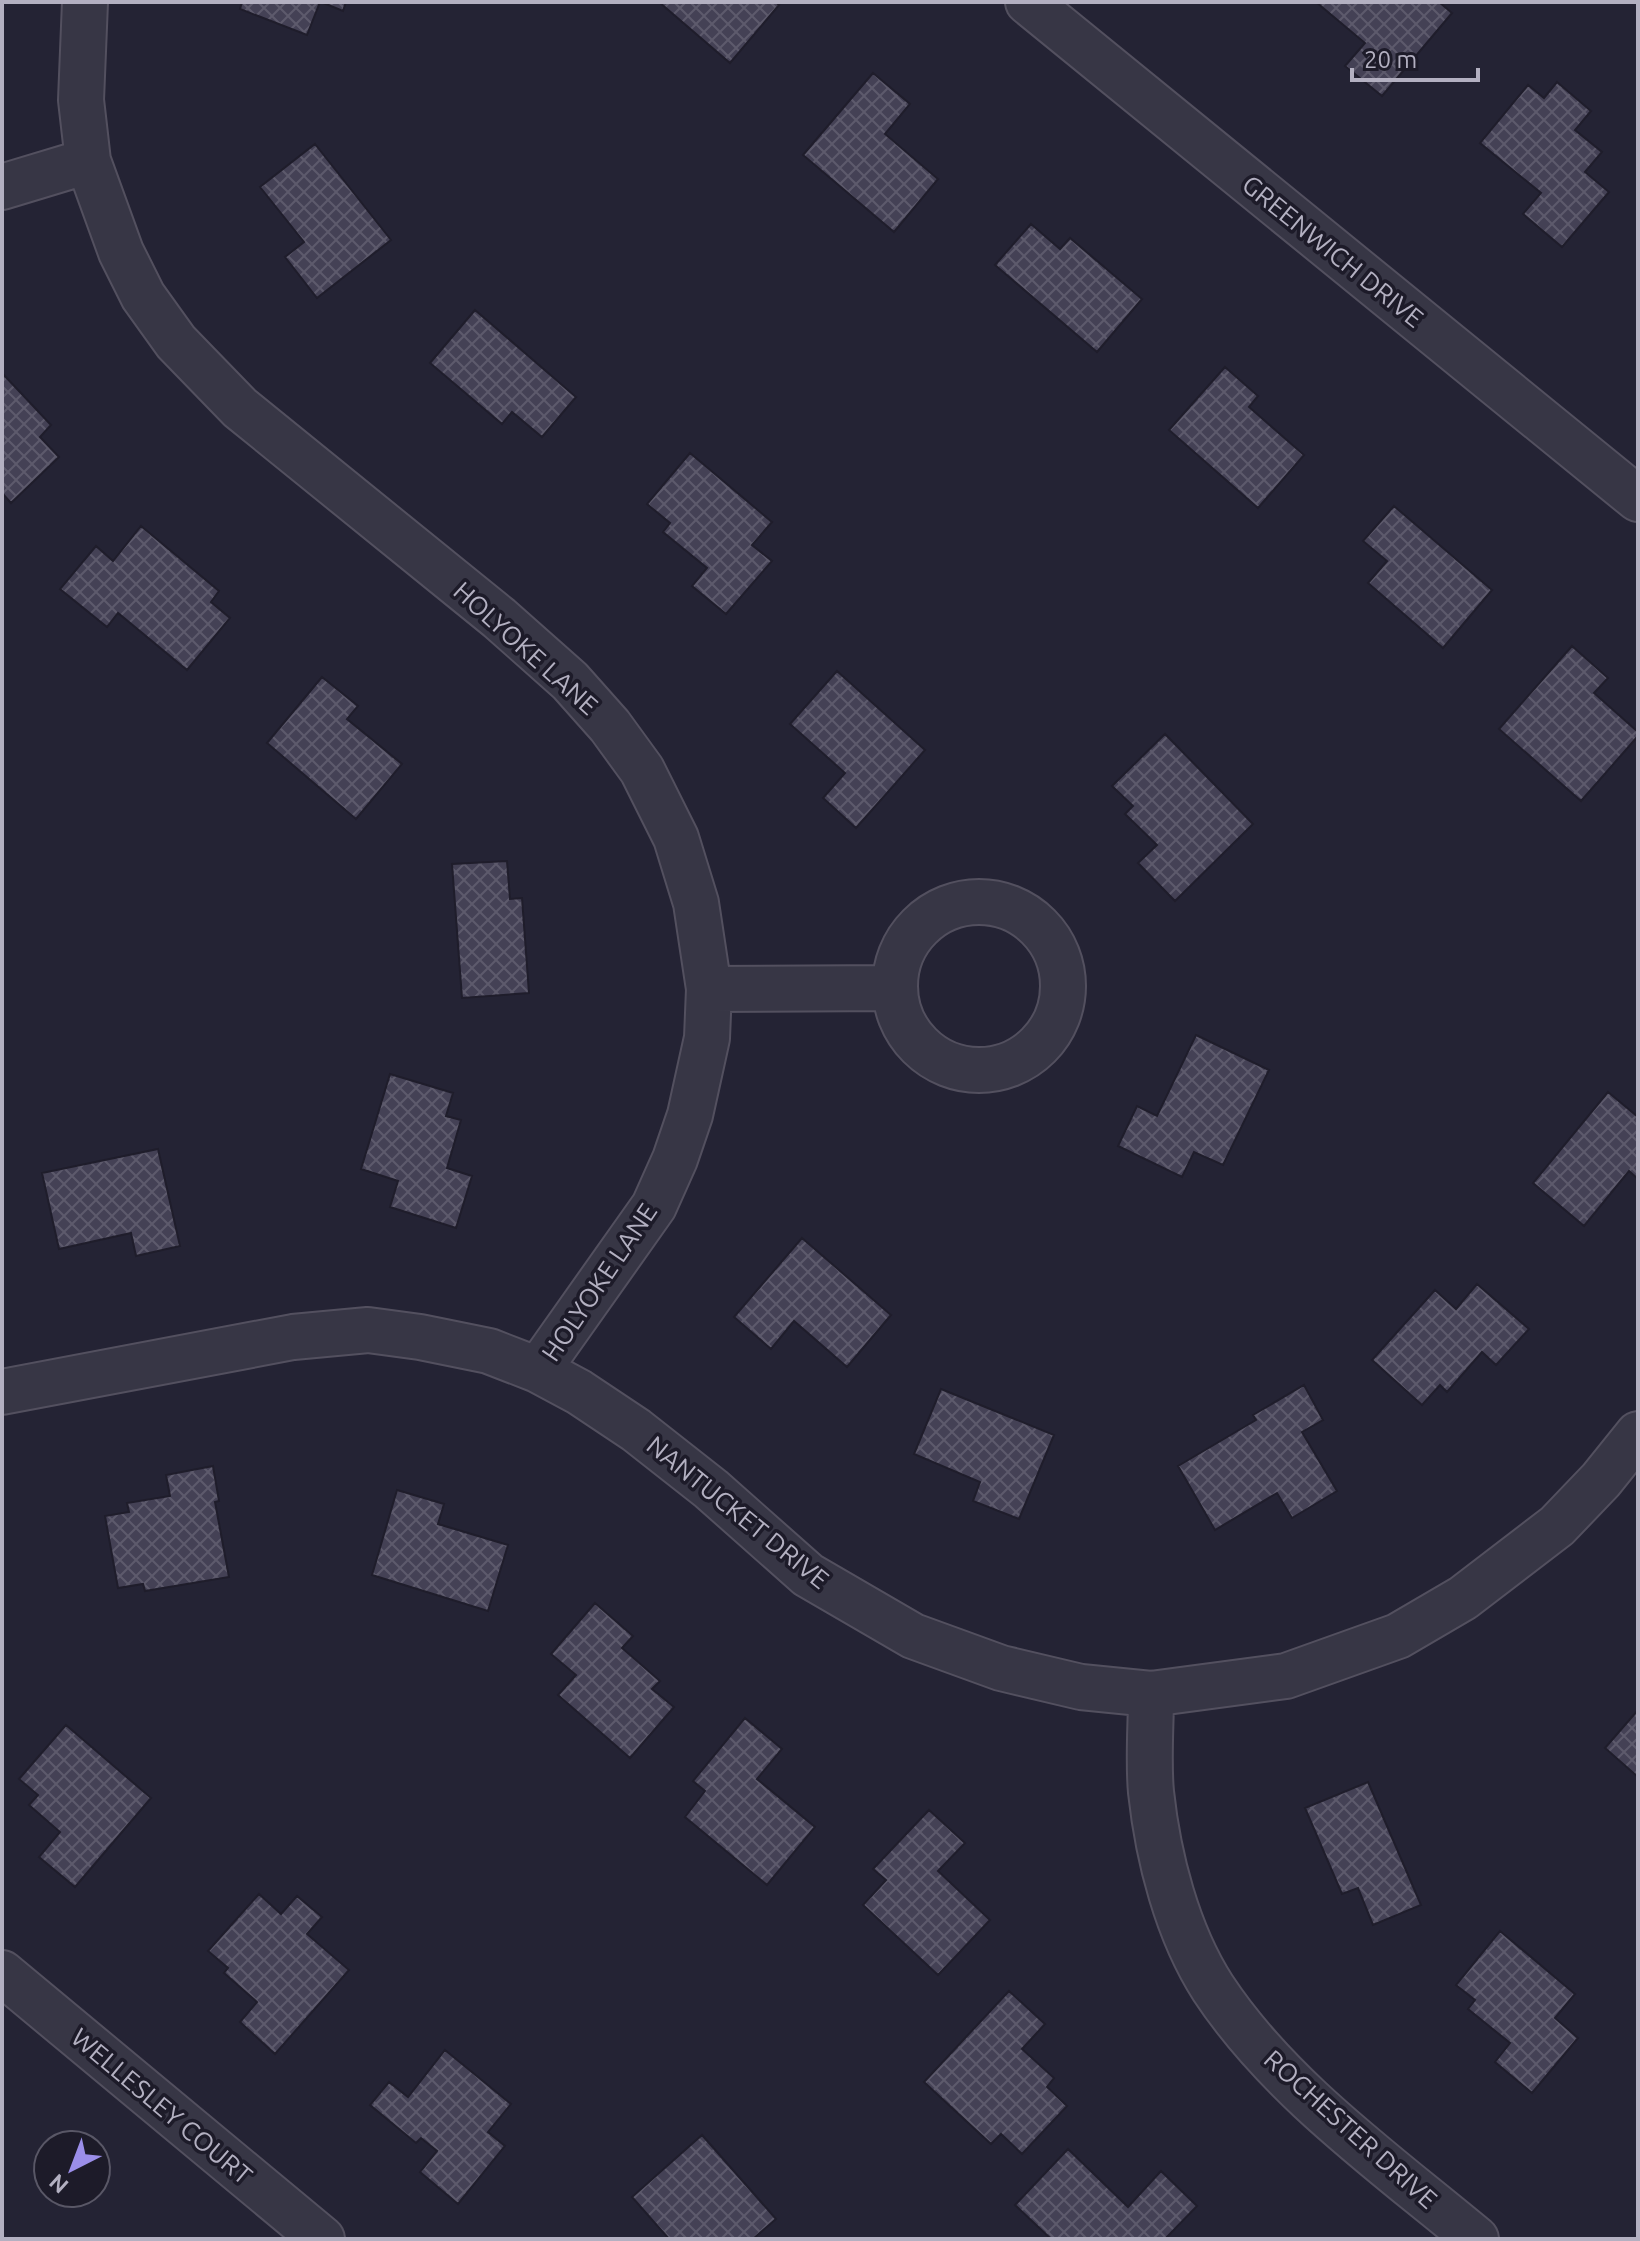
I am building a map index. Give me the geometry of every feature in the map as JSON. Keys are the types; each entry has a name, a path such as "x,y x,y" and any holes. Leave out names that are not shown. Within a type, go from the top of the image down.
{"street":[{"name":"HOLYOKE LANE","path":"85,2 81,100 88,161 121,252 143,296 176,342 240,408 499,618 570,681 610,726 642,770 676,838 696,903 709,989 707,1038 690,1115 654,1206 538,1370"},
{"name":"GREENWICH DRIVE","path":"1028,2 1638,499"},
{"path":"2,187 88,161"},
{"path":"709,989 894,988"},
{"name":"NANTUCKET DRIVE","path":"2,1392 293,1337 368,1330 489,1351 538,1370 579,1392 636,1430 711,1489 808,1575 913,1636 1001,1668 1081,1687 1151,1694 1286,1676 1398,1636 1463,1598 1557,1526 1601,1480 1638,1434"},
{"name":"ROCHESTER DRIVE","path":"1151,1694 1151,1790 1159,1838 1171,1890 1188,1937 1212,1986 1250,2038 1309,2098 1476,2239"},
{"name":"WELLESLEY COURT","path":"2,1973 322,2239"}],"building":[{"path":"242,2 320,2 307,35 240,9"},
{"path":"321,2 346,2 343,11"},
{"path":"659,2 776,2 779,5 730,63"},
{"path":"1316,2 1439,2 1452,13 1382,96 1345,66 1365,43"},
{"path":"873,73 910,104 885,134 938,179 894,232 803,155"},
{"path":"1557,82 1591,111 1575,130 1602,152 1585,172 1609,192 1562,247 1523,214 1541,193 1480,143 1528,85 1544,98"},
{"path":"315,144 391,240 317,298 285,257 304,242 260,187"},
{"path":"1031,224 1060,249 1070,238 1142,299 1097,352 995,265"},
{"path":"475,310 576,397 542,437 512,412 502,424 430,363"},
{"path":"1225,367 1258,396 1249,407 1304,455 1258,508 1169,430"},
{"path":"2,373 51,425 40,437 59,457 11,503 2,493"},
{"path":"690,453 772,522 752,545 772,561 726,614 692,586 707,568 663,532 670,523 647,504"},
{"path":"1394,506 1492,590 1443,648 1368,583 1387,561 1363,541"},
{"path":"141,526 219,591 211,602 230,618 187,670 118,613 107,627 60,589 96,546 113,561"},
{"path":"1572,646 1608,678 1594,693 1638,732 1638,736 1581,801 1499,729"},
{"path":"837,671 925,750 856,828 823,798 845,773 790,724"},
{"path":"322,677 358,706 347,719 402,764 356,819 267,743"},
{"path":"1165,734 1253,824 1175,901 1138,863 1157,845 1125,814 1133,806 1112,786"},
{"path":"507,861 510,899 522,898 529,993 462,998 452,864"},
{"path":"1196,1035 1269,1070 1223,1165 1194,1152 1182,1177 1118,1146 1137,1106 1157,1116"},
{"path":"390,1074 453,1093 446,1116 461,1120 447,1168 472,1176 456,1228 390,1207 398,1181 361,1169"},
{"path":"1608,1092 1638,1117 1638,1179 1629,1171 1584,1226 1533,1183"},
{"path":"158,1149 180,1246 136,1256 131,1233 59,1249 42,1173"},
{"path":"802,1238 891,1315 847,1367 794,1321 771,1349 734,1317"},
{"path":"1477,1284 1529,1329 1496,1365 1482,1352 1447,1392 1440,1385 1422,1405 1372,1360 1435,1290 1456,1309"},
{"path":"1304,1385 1323,1420 1302,1432 1337,1491 1292,1518 1277,1493 1215,1530 1178,1466 1256,1420 1253,1415"},
{"path":"941,1389 1054,1435 1019,1519 973,1501 980,1482 914,1454"},
{"path":"213,1466 219,1501 215,1502 229,1577 145,1591 143,1584 118,1588 105,1516 129,1512 127,1503 170,1496 166,1475"},
{"path":"397,1490 444,1504 438,1524 508,1545 488,1611 372,1575"},
{"path":"595,1603 633,1636 622,1648 660,1681 652,1689 674,1707 630,1758 558,1695 576,1675 551,1654"},
{"path":"1638,1710 1638,1777 1605,1748"},
{"path":"745,1718 782,1749 757,1779 815,1827 767,1885 685,1817 705,1791 693,1781"},
{"path":"66,1725 151,1798 75,1887 39,1857 60,1832 29,1805 38,1795 19,1779"},
{"path":"1368,1782 1421,1905 1373,1925 1358,1888 1342,1894 1305,1808"},
{"path":"929,1810 965,1843 938,1871 990,1920 938,1975 863,1905 886,1880 873,1869"},
{"path":"259,1894 281,1914 297,1896 322,1917 307,1934 349,1970 275,2054 240,2022 257,2002 224,1973 228,1968 208,1951"},
{"path":"1500,1931 1575,1994 1555,2018 1578,2038 1532,2093 1495,2062 1510,2043 1468,2009 1475,2000 1456,1985"},
{"path":"1009,1991 1045,2024 1022,2049 1054,2078 1047,2087 1067,2106 1022,2154 1001,2134 991,2144 924,2082"},
{"path":"445,2050 511,2104 488,2132 505,2146 458,2204 420,2172 437,2151 421,2138 416,2143 370,2105 389,2082 408,2097"},
{"path":"702,2135 776,2219 753,2239 669,2239 632,2197"},
{"path":"1068,2149 1128,2207 1161,2171 1197,2206 1165,2239 1051,2239 1015,2205"}]}
